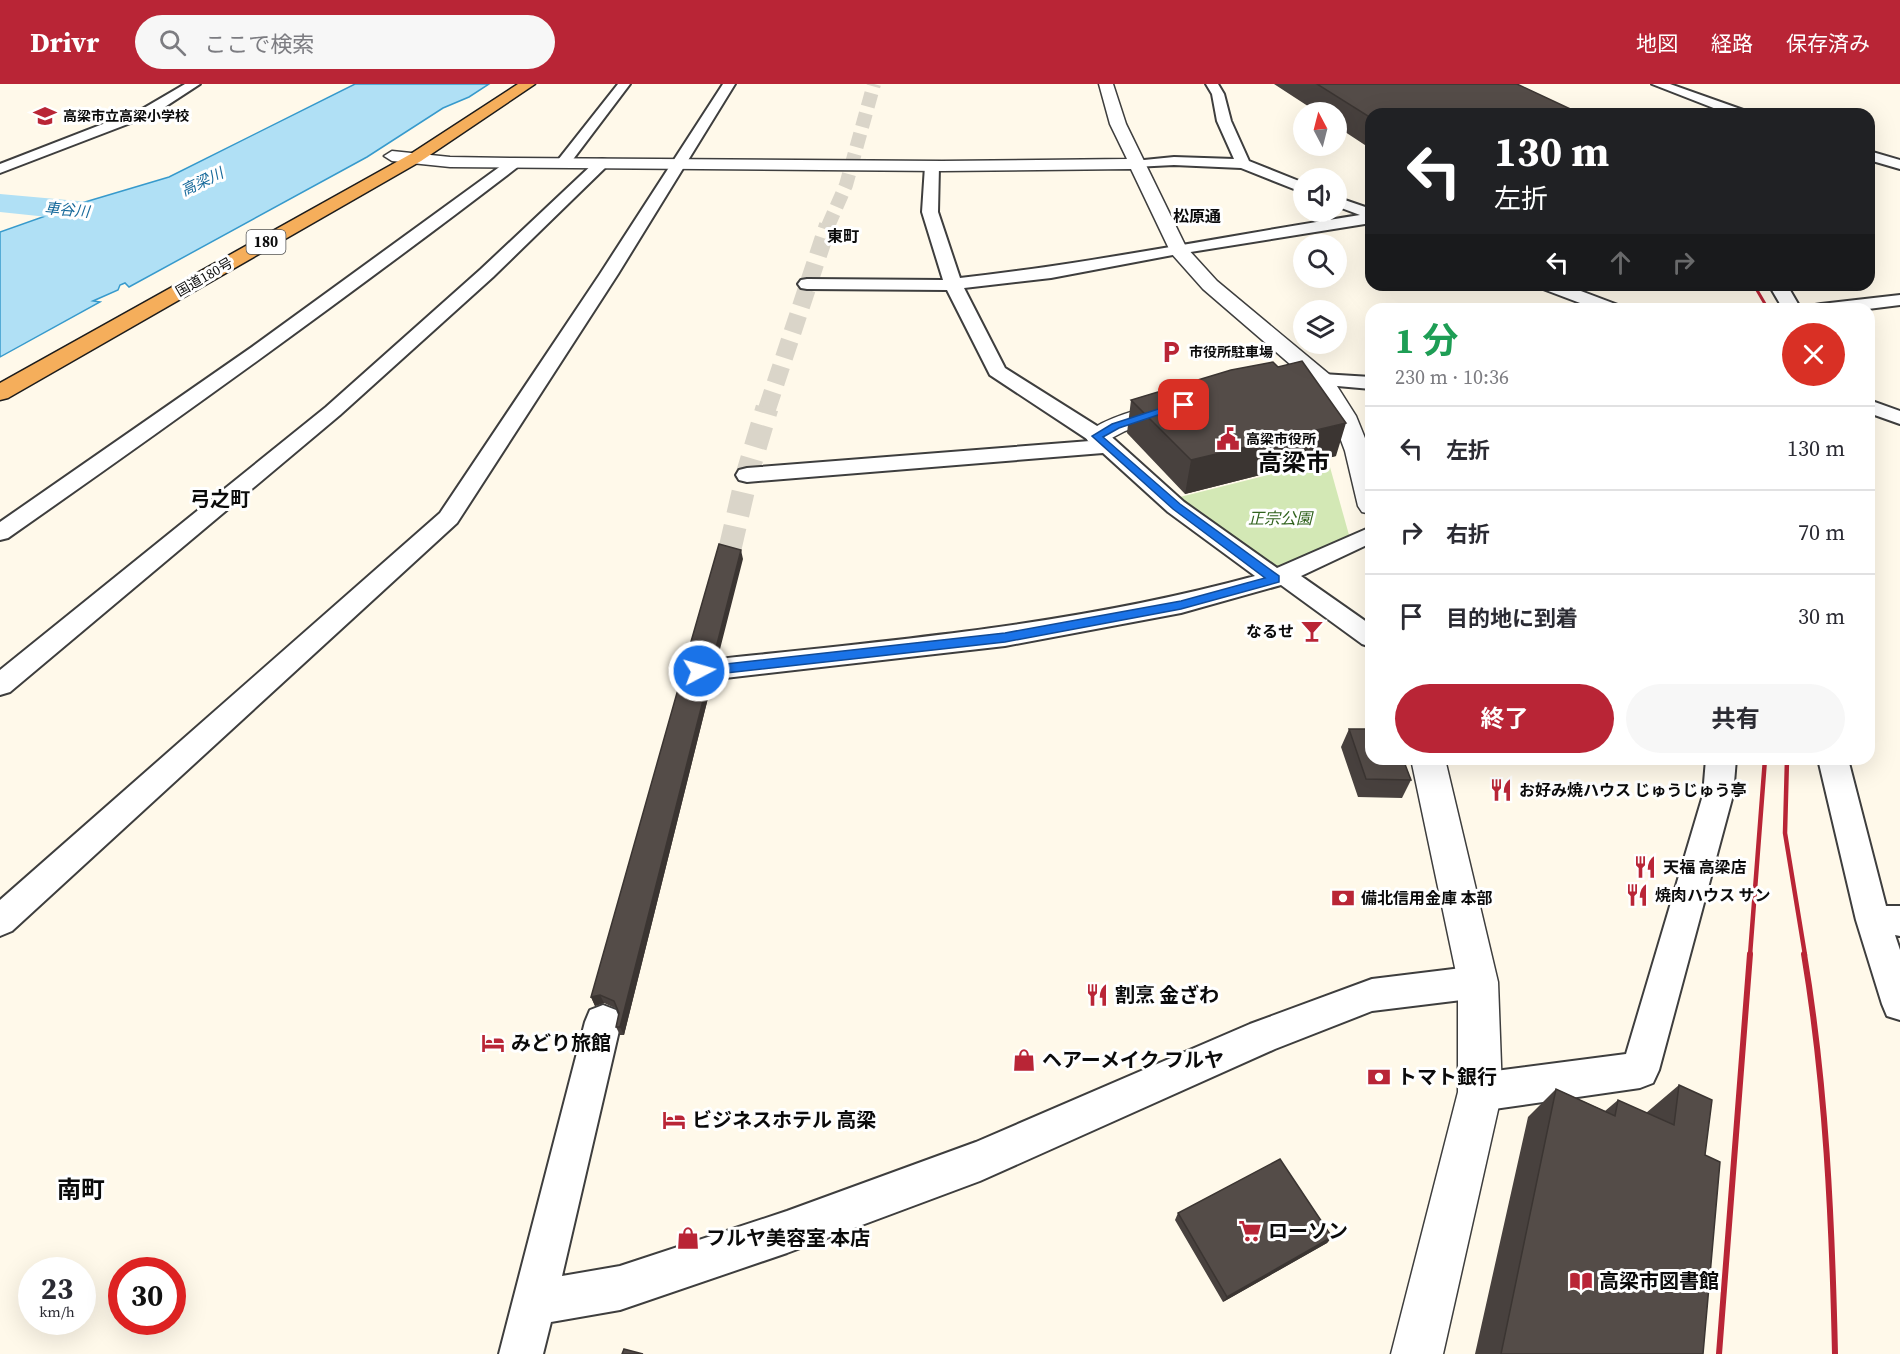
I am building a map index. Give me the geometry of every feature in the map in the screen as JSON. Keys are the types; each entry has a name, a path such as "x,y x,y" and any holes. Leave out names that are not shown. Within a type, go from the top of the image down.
{"highway":[{"name":"国道180号","path":"0,375 392,156 508,84"},
{"name":"国道180号","path":"0,393 415,158 528,84"}],"street":[{"path":"0,169 149,111 194,84"},
{"path":"563,163 624,84"},
{"path":"0,921 449,518 609,274 729,84"},
{"path":"1106,84 1118,124 1178,249 1210,285 1322,380 1344,416 1358,451 1365,481"},
{"path":"1212,84 1218,94 1224,121 1243,164"},
{"path":"1658,84 1724,108"},
{"path":"392,156 450,162 514,164 932,166 1139,164 1174,161 1243,164 1293,184"},
{"path":"1875,157 1900,165"},
{"path":"0,685 333,411 487,273 602,163"},
{"path":"0,533 200,394 402,249 514,164"},
{"path":"932,166 930,212 953,284 997,370 1103,441 1176,507 1365,634"},
{"path":"1347,206 1365,213"},
{"path":"807,284 953,284 1051,273 1365,217"},
{"path":"1565,291 1596,303"},
{"path":"1874,303 1900,300"},
{"path":"1288,381 1365,383"},
{"path":"747,475 1103,441 1125,423 1194,402"},
{"path":"1875,408 1900,418"},
{"path":"699,671 1005,637 1181,605 1279,577 1365,537"},
{"path":"1418,1354 1480,1092 1479,982 1429,765"},
{"path":"1480,1092 1640,1070 1718,795 1720,765"},
{"path":"1835,765 1887,921 1900,1004"},
{"path":"533,1303 620,1288 787,1232 857,1204 980,1161 1263,1036 1372,995 1479,982"},
{"path":"521,1354 603,1022"}],"green space":[{"name":"正宗公園","path":"1328,460 1349,535 1281,567 1265,565 1176,498"}],"water":[{"name":"高梁川","path":"355,84 489,84 469,97 443,108 367,157 129,287 125,283 120,285 118,290 93,301 100,302 0,357 0,232 85,202 169,177"}],"building":[{"path":"1317,84 1517,84 1568,108 1365,108 1365,114"},
{"path":"1302,361 1346,423 1191,460 1131,400 1231,370 1273,362 1278,367"},
{"path":"719,544 741,550 716,648 688,652"},
{"path":"684,668 696,674 710,673 620,1027 616,1027 619,1013 614,1001 600,995 591,997"},
{"path":"1349,729 1365,729 1365,765 1405,765 1411,780 1366,779"},
{"name":"高梁市図書館","path":"1679,1085 1712,1100 1705,1155 1720,1162 1703,1354 1501,1354 1556,1089 1615,1116 1618,1100 1674,1125"},
{"name":"ローソン","path":"1280,1159 1332,1237 1227,1297 1178,1213"},
{"path":"624,1349 643,1354 622,1354"}],"waterway":[{"name":"車谷川","path":"0,203 134,216"}],"tunnel":[{"path":"828,226 846,185 874,84"},
{"path":"767,409 828,225"},
{"path":"722,583 747,475 767,408"}],"railway":[{"path":"1758,291 1764,303"},
{"path":"1750,955 1765,765"},
{"path":"1787,765 1785,833 1805,955"},
{"path":"1719,1354 1750,954"},
{"path":"1804,954 1818,1053 1827,1153 1835,1354"}],"place":[{"name":"高梁市立高梁小学校","path":"45,116"},
{"name":"市役所駐車場","path":"1171,352"},
{"name":"高梁市役所","path":"1228,439"},
{"name":"なるせ","path":"1312,631"},
{"name":"お好み焼ハウス じゅうじゅう亭","path":"1501,790"},
{"name":"天福 高梁店","path":"1645,867"},
{"name":"焼肉ハウス サン","path":"1637,895"},
{"name":"備北信用金庫 本部","path":"1343,898"},
{"name":"割烹 金ざわ","path":"1097,995"},
{"name":"みどり旅館","path":"493,1043"},
{"name":"ヘアーメイク フルヤ","path":"1024,1060"},
{"name":"トマト銀行","path":"1379,1077"},
{"name":"ビジネスホテル 高梁","path":"674,1120"},
{"name":"ローソン","path":"1250,1231"},
{"name":"フルヤ美容室 本店","path":"688,1238"},
{"name":"高梁市図書館","path":"1581,1281"}],"district":[{"name":"松原通","path":"1197,216"},
{"name":"東町","path":"843,236"},
{"name":"高梁市","path":"1294,463"},
{"name":"弓之町","path":"220,499"},
{"name":"南町","path":"81,1190"}],"route":[{"path":"699,671 1005,637 1181,605 1275,579 1176,507 1097,436 1116,426 1184,405"}]}
